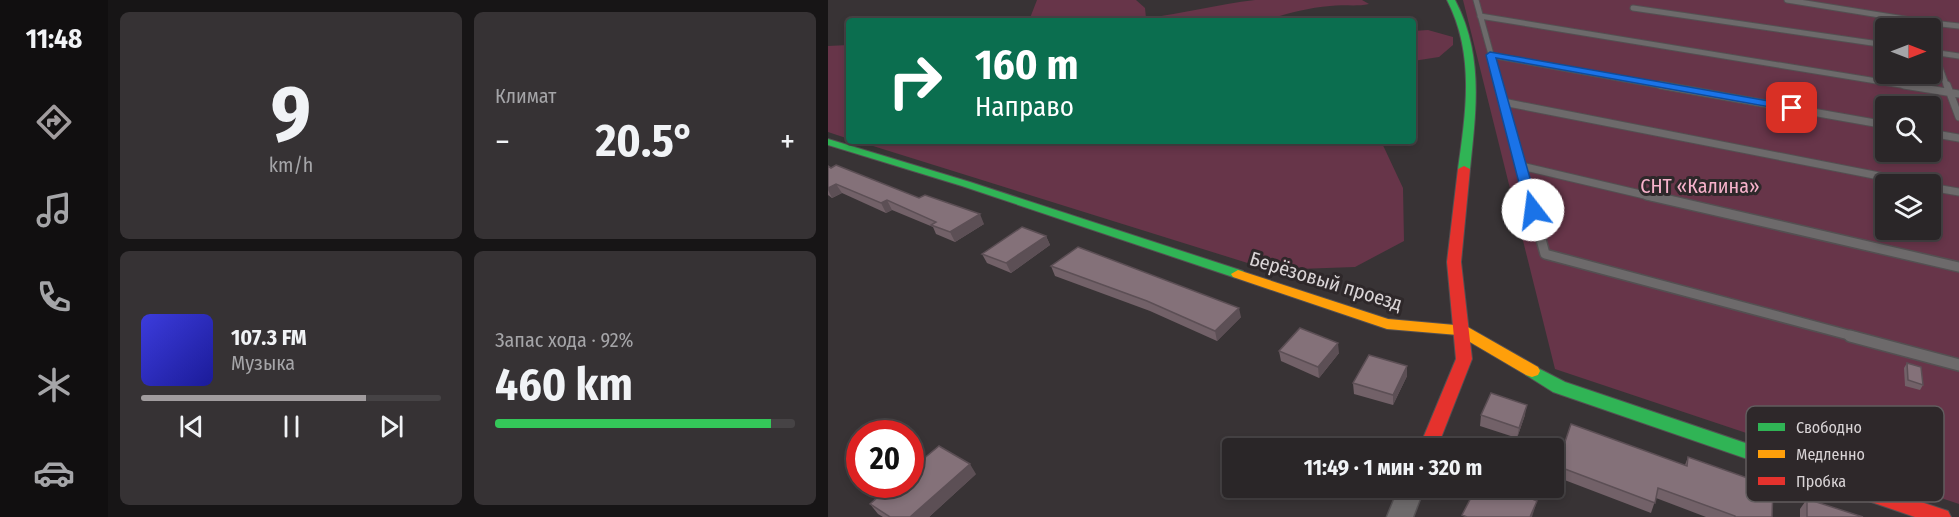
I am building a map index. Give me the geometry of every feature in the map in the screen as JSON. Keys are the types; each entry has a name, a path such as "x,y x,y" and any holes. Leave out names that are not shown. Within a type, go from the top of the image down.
{"street":[{"path":"1432,438 1464,359 1454,262 1469,123 1471,67 1461,15 1451,0"},
{"name":"Берёзовый проезд","path":"828,142 1387,324 1424,329 1461,330 1559,387 1746,451"},
{"path":"1400,517 1408,498"},
{"name":"Берёзовый проезд","path":"1897,502 1941,517"}],"lane":[{"path":"1476,0 1545,254 1959,365"},
{"path":"1787,0 1898,18"},
{"path":"1633,8 1875,43"},
{"path":"1480,16 1955,93"},
{"path":"1941,24 1959,26"},
{"path":"1941,53 1959,56"},
{"path":"1490,55 1875,122"},
{"path":"1941,67 1955,93 1959,117"},
{"path":"1503,102 1875,175"},
{"path":"1941,134 1959,138"},
{"path":"1521,166 1959,267"},
{"path":"1941,189 1959,192"}],"green space":[{"path":"1037,0 1136,0 1145,8 1146,18 1030,18"},
{"path":"1255,0 1362,0 1369,4 1335,5 1274,18 1146,18"},
{"name":"СНТ «Калина»","path":"1463,0 1959,0 1959,504 1944,499 1944,406 1746,406 1746,433 1555,369"},
{"path":"1428,30 1453,37 1453,45 1439,57 1416,61 1416,31"},
{"path":"846,45 846,138 828,132 828,46"},
{"path":"867,144 1382,144 1403,188 1404,241 1355,267 1270,270"}],"building":[{"path":"836,165 919,198 925,195 980,214 950,232 931,225 936,222 887,200 881,203 836,184 828,188 828,166 831,168"},
{"path":"1022,227 1046,236 1006,263 982,254"},
{"path":"1078,247 1239,308 1215,331 1147,301 1051,266"},
{"path":"1300,328 1338,343 1318,367 1279,351"},
{"path":"1369,355 1407,366 1393,395 1353,383"},
{"path":"1907,363 1921,367 1923,385 1908,380"},
{"path":"1491,393 1527,405 1519,428 1481,415"},
{"path":"1571,424 1687,466 1688,457 1746,477 1746,502 1772,502 1772,517 1735,517 1658,488 1655,503 1564,469 1564,445"},
{"path":"939,446 970,464 910,517 890,517 870,504 877,498 924,498 924,458"},
{"path":"1471,498 1530,498 1537,501 1530,517 1467,517 1462,515"},
{"path":"1807,502 1816,502 1863,517 1807,517"}],"traffic: fast":[{"path":"1451,0 1461,19 1470,60 1471,105 1464,169"},
{"path":"828,142 966,184 1238,274"},
{"path":"1532,371 1559,387 1746,451"}],"traffic: slow":[{"path":"1238,274 1387,324 1461,330 1532,371"}],"traffic: jam":[{"path":"1432,438 1464,359 1454,262 1464,169"},
{"path":"1897,502 1941,517"}],"route":[{"path":"1533,210 1490,55 1792,108"}]}
